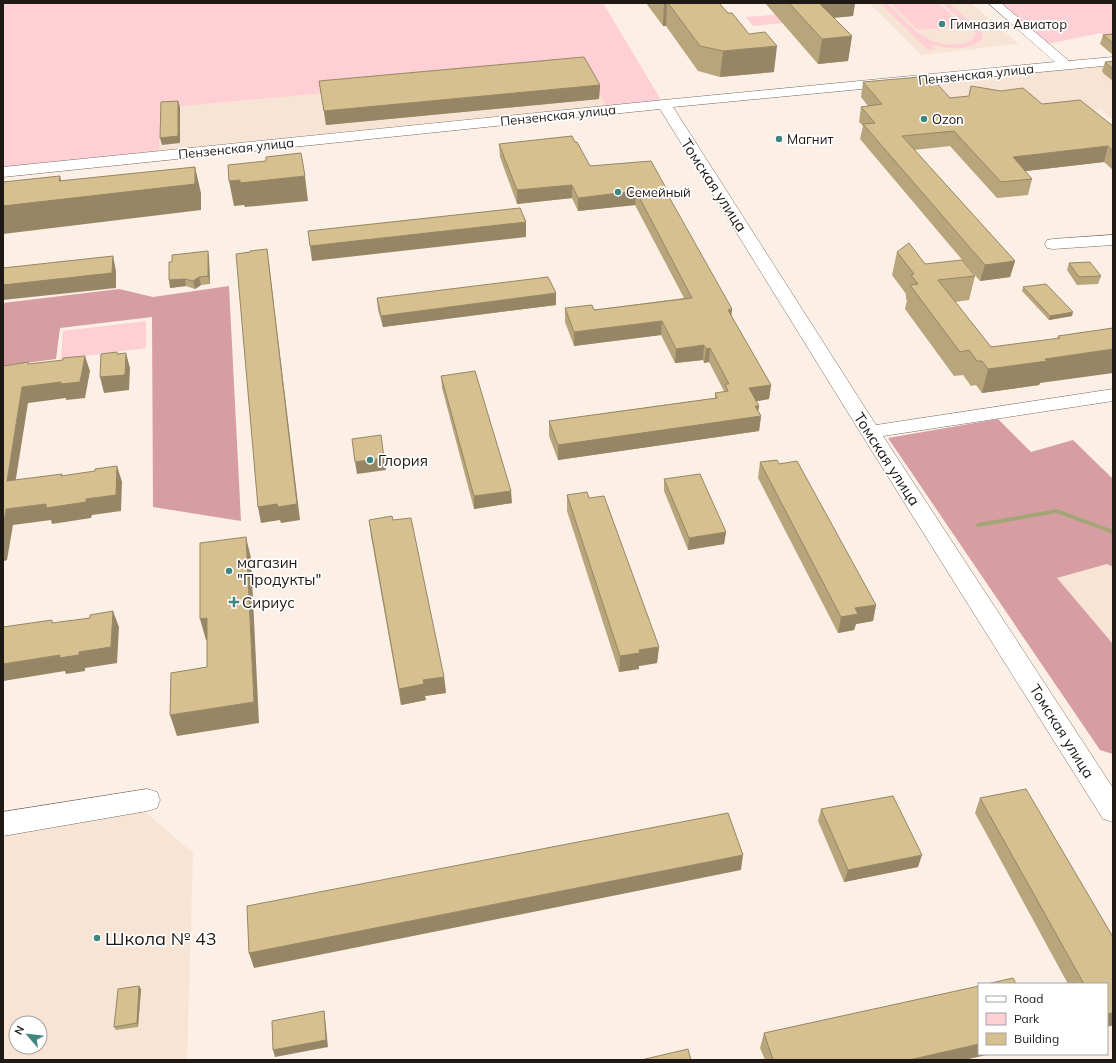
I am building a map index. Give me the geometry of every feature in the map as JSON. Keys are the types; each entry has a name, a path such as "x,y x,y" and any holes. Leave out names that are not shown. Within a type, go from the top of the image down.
{"street":[{"path":"994,3 1067,66"},
{"name":"Пензенская улица","path":"3,172 664,104 1113,61"},
{"name":"Томская улица","path":"664,104 870,432 1113,811"},
{"path":"1053,244 1113,240"},
{"path":"870,432 1113,395"},
{"path":"3,824 147,800"}],"shaded area":[{"name":"Гимназия Авиатор","path":"869,3 971,3 1019,44 921,55"},
{"path":"1113,65 1113,120 1101,109 1056,115 957,104 930,81"},
{"path":"586,69 606,106 159,152 161,108"},
{"path":"229,286 241,521 153,507 152,317 60,328 56,359 3,366 3,303 119,289 153,297"},
{"path":"998,419 1031,452 1073,440 1113,479 1113,567 1107,564 1057,578 1113,644 1113,754 1100,750 888,438"},
{"path":"1107,564 1113,567 1113,644 1057,578"},
{"name":"Школа № 43","path":"145,812 193,853 187,1060 3,1060 3,834"}],"green space":[{"path":"3,3 603,3 661,100 606,106 586,69 161,108 159,152 3,168"},
{"path":"880,3 887,3 919,33 937,42 960,44 973,39 975,35 974,32 942,3 949,3 982,32 982,39 971,46 957,48 930,44 935,49 928,50"},
{"path":"890,3 938,3 964,26 918,30"},
{"path":"1001,3 1113,3 1113,41 1100,33 1048,44"},
{"path":"787,14 794,22 753,26 746,17"},
{"path":"146,321 146,348 61,359 63,331"}],"building":[{"path":"668,3 719,3 728,13 732,13 749,34 765,32 777,46 723,51 700,46"},
{"path":"789,3 819,3 852,36 822,39"},
{"path":"1113,34 1113,43 1103,35"},
{"path":"584,57 600,85 324,111 319,81"},
{"path":"1113,61 1113,69 1105,62"},
{"path":"930,76 950,98 969,96 971,86 1001,91 1023,88 1042,104 1080,100 1113,126 1113,151 1108,146 1013,157 1032,179 1001,182 954,131 902,136 1015,261 985,265 863,124 875,123 861,107 882,104 863,82"},
{"path":"178,101 178,136 160,138 161,102"},
{"path":"572,136 575,142 577,142 590,166 651,161 666,188 664,188 732,309 728,310 771,385 749,388 759,406 755,406 761,416 558,445 549,421 717,398 715,393 728,391 725,384 729,384 710,348 706,349 704,345 676,349 662,321 574,332 565,308 592,305 594,310 692,298 636,191 578,198 572,185 517,190 499,144"},
{"path":"301,153 305,176 240,183 240,180 229,181 228,165 266,161 266,157"},
{"path":"195,167 195,184 3,206 3,182 60,176 59,181"},
{"path":"520,208 526,222 310,246 308,231"},
{"path":"909,243 925,264 962,260 975,276 938,280 991,347 1060,338 1058,336 1113,328 1113,349 1045,359 1047,361 988,369 982,361 977,361 969,350 960,352 910,285 918,284 911,275 914,274 897,252"},
{"path":"267,249 297,504 278,507 277,504 258,507 236,254"},
{"path":"208,251 208,276 199,277 193,281 185,279 169,280 169,262 172,262 172,255"},
{"path":"113,256 112,273 3,285 3,268"},
{"path":"1090,262 1101,276 1079,277 1069,263"},
{"path":"548,277 556,293 381,316 377,298"},
{"path":"1046,284 1073,312 1050,316 1023,287"},
{"path":"117,352 117,354 126,353 125,375 100,377 101,354"},
{"path":"85,356 80,382 61,384 61,382 22,387 7,481 62,474 61,476 117,466 116,495 86,499 86,502 46,508 46,504 6,509 3,529 3,366 28,362 28,364 63,360 63,358"},
{"path":"475,371 511,491 474,496 441,376"},
{"path":"381,435 384,458 355,462 352,439"},
{"path":"777,460 779,464 797,461 876,605 855,608 858,614 841,617 760,462"},
{"path":"700,474 726,532 689,538 664,479"},
{"path":"587,492 589,498 604,496 659,647 639,650 640,653 620,656 567,495"},
{"path":"392,516 393,520 411,518 444,677 423,680 424,684 399,689 369,520"},
{"path":"246,537 254,702 170,715 171,673 207,667 207,618 200,619 200,543"},
{"path":"113,611 111,647 79,652 79,655 59,658 60,655 3,664 3,627 52,620 52,623 90,618 90,615"},
{"path":"1026,789 1113,937 1113,1013 1108,1014 1108,983 1083,983 980,798"},
{"path":"893,796 922,855 848,870 821,809"},
{"path":"728,813 743,855 249,953 247,906"},
{"path":"1013,978 1016,983 991,983"},
{"path":"139,986 137,1023 114,1027 118,989"},
{"path":"978,986 978,1044 909,1060 773,1060 764,1033"},
{"path":"324,1011 326,1040 273,1050 272,1021"},
{"path":"688,1049 691,1060 641,1060"}],"waterway":[{"path":"978,525 1057,511 1113,532"}],"place":[{"name":"Гимназия Авиатор","path":"942,24"},
{"name":"Ozon","path":"924,119"},
{"name":"Магнит","path":"779,139"},
{"name":"Семейный","path":"618,192"},
{"name":"Глория","path":"370,460"},
{"name":"магазин \"Продукты\"","path":"229,571"},
{"name":"Сириус","path":"234,602"},
{"name":"Школа № 43","path":"97,938"}]}
